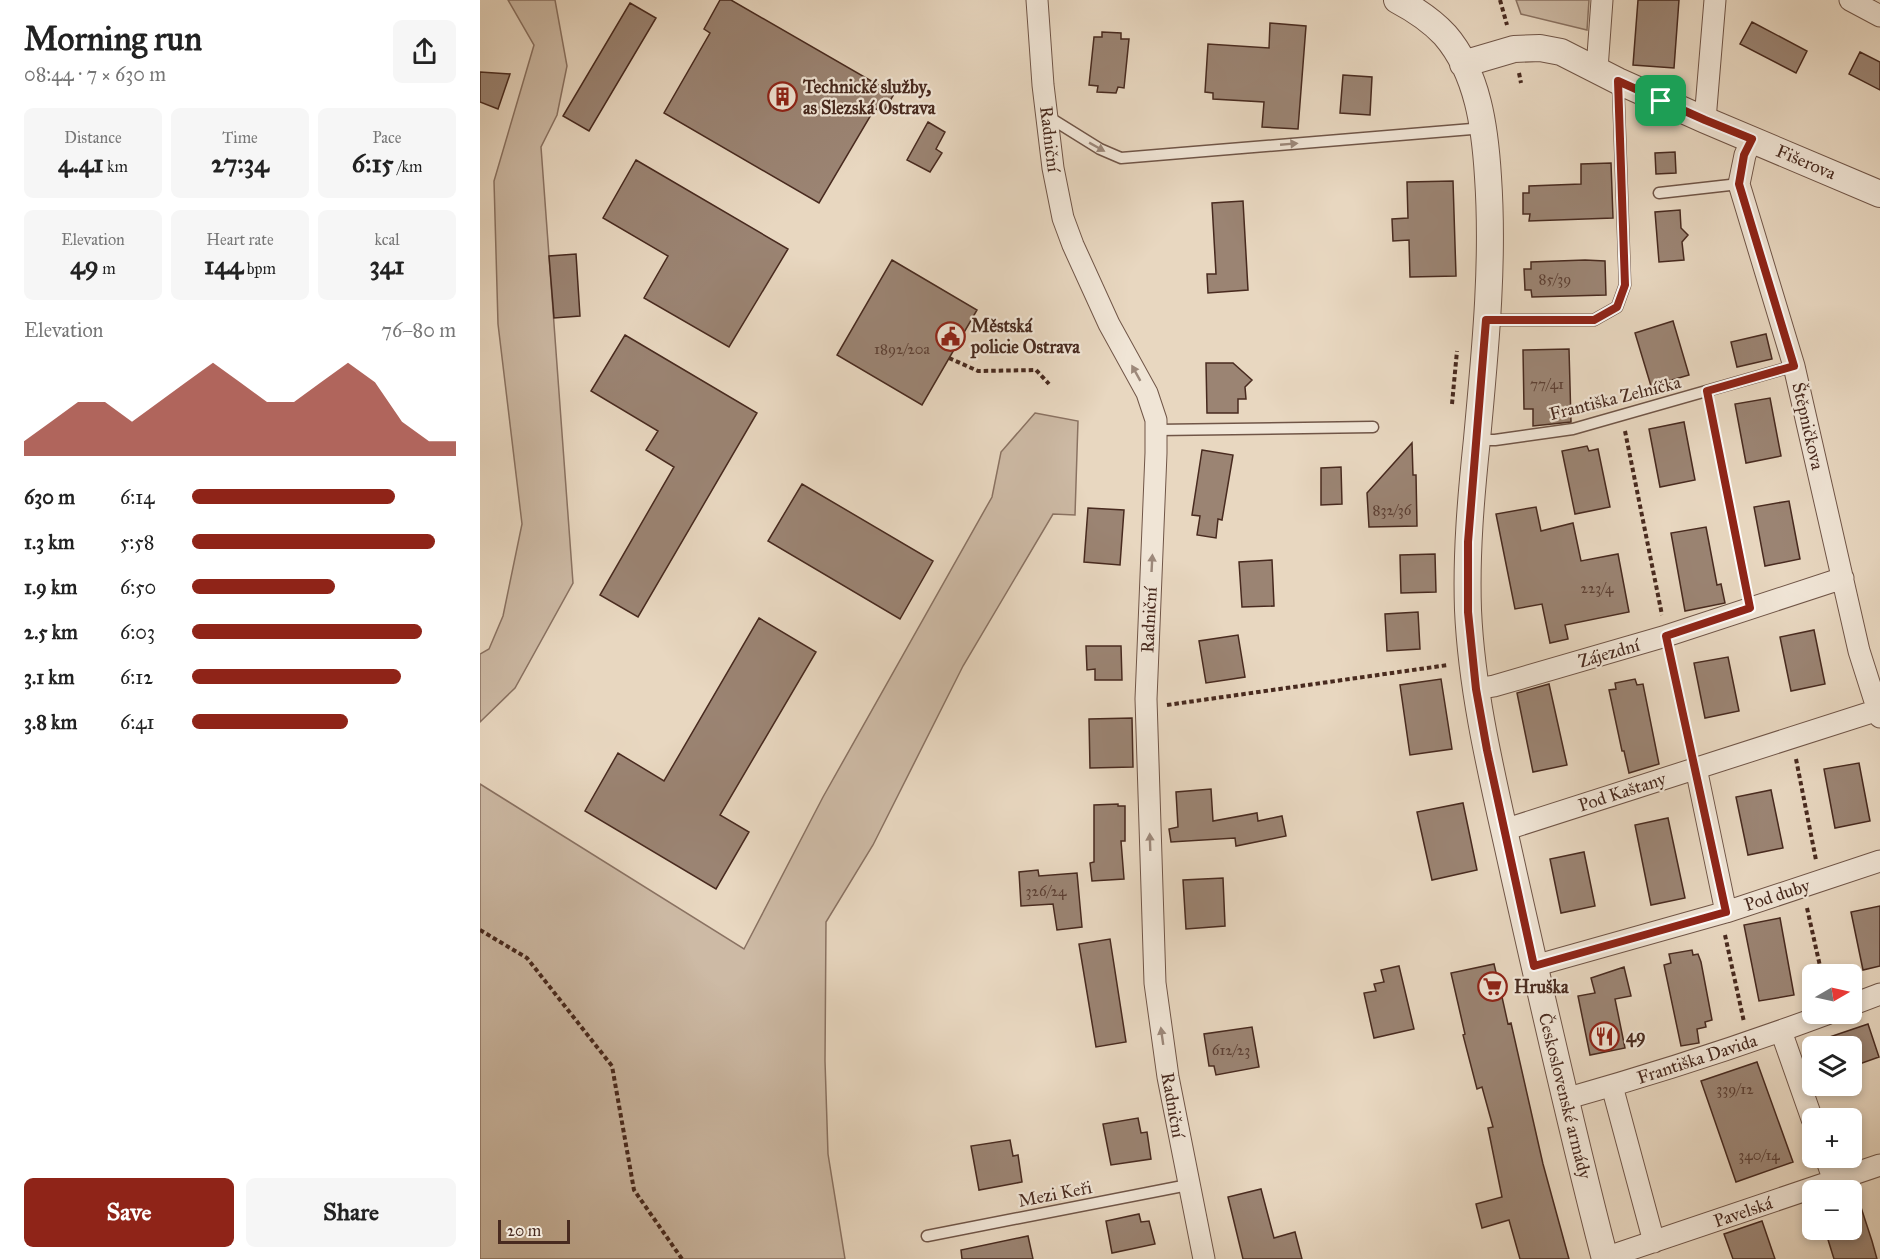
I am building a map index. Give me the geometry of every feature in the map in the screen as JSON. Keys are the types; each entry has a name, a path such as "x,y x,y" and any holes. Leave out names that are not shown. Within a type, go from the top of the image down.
{"street":[{"name":"Radniční","path":"1037,0 1053,168 1063,218 1072,245 1109,324 1147,393 1156,420 1146,699 1155,983 1168,1077 1204,1259"},
{"name":"Československé armády","path":"1397,0 1424,16 1450,41 1463,64 1475,94 1484,128 1496,320 1476,440 1467,577 1468,612 1476,689 1534,966 1605,1259"},
{"path":"1602,0 1607,75"},
{"path":"1705,120 1716,0"},
{"path":"1850,0 1880,16"},
{"name":"Fišerova","path":"1463,64 1514,49 1540,48 1561,52 1705,120 1880,194"},
{"name":"Štěpničkova","path":"1752,139 1744,155 1739,184 1794,366 1859,651 1879,714"},
{"name":"Zájezdní","path":"1476,689 1494,686 1666,636 1842,578"},
{"name":"Pod Kaštany","path":"1504,830 1791,738 1879,714"},
{"path":"1696,768 1723,912"},
{"name":"Pod duby","path":"1534,966 1723,912 1880,861"},
{"path":"1862,1001 1880,994"},
{"name":"Františka Davida","path":"1565,1099 1749,1043 1802,1023"},
{"path":"1781,1031 1808,1108"},
{"path":"1612,1086 1654,1242"},
{"name":"Pavelská","path":"1839,1180 1878,1172"},
{"name":"Pavelská","path":"1605,1259 1802,1192"}],"lane":[{"path":"1496,320 1594,320 1617,307 1625,285 1607,75"},
{"path":"1047,116 1100,149 1121,158 1484,128"},
{"path":"1659,193 1739,184"},
{"name":"Františka Zelníčka","path":"1476,440 1495,440 1573,429 1794,366"},
{"path":"1156,430 1373,427"},
{"name":"Mezi Keři","path":"927,1236 1188,1185"}],"path":[{"path":"1500,0 1506,22"},
{"path":"1452,404 1457,351"},
{"path":"949,358 978,371 1036,370 1049,384"},
{"path":"1707,391 1750,608"},
{"path":"1621,415 1666,636 1696,768"},
{"path":"1157,706 1447,665"},
{"path":"1791,738 1820,964"},
{"path":"1723,912 1749,1043"},
{"path":"480,930 527,958 612,1066 634,1190 682,1259"}],"shaded area":[{"path":"508,0 555,0 567,66 557,115 541,147 573,583 515,688 480,722 480,654 489,649 503,616 522,524 498,324 494,181 534,45"},
{"path":"1516,0 1589,0 1587,30 1521,14"},
{"path":"1035,413 1078,421 1075,515 1053,514 963,666 873,845 826,922 825,1061 828,1154 845,1259 480,1259 480,784 744,949 823,797 992,497 1001,452"}],"building":[{"name":"Technické služby, as Slezská Ostrava","path":"720,0 731,0 894,94 883,113 875,108 819,203 664,113 710,33 704,29"},
{"path":"1638,0 1679,0 1674,68 1633,65"},
{"path":"630,3 656,18 589,131 563,116"},
{"path":"1752,22 1807,51 1796,73 1740,44"},
{"path":"1270,23 1306,26 1298,129 1262,127 1264,102 1213,99 1213,93 1205,92 1208,44 1269,48"},
{"path":"1102,32 1121,33 1121,39 1129,39 1124,88 1118,87 1116,93 1097,92 1098,86 1089,85 1094,37 1102,37"},
{"path":"1860,52 1880,62 1880,90 1849,74"},
{"path":"480,72 510,74 498,109 480,102"},
{"path":"1343,75 1372,77 1370,115 1340,113"},
{"path":"928,122 945,132 936,149 942,153 930,172 907,160"},
{"path":"1675,152 1676,173 1656,174 1655,153"},
{"path":"636,160 788,249 729,347 644,298 668,256 603,218"},
{"path":"1611,163 1613,218 1529,221 1530,214 1523,214 1523,193 1529,193 1529,186 1581,184 1581,164"},
{"path":"1453,181 1456,276 1410,277 1409,240 1393,241 1392,219 1408,218 1407,182"},
{"path":"1243,201 1248,290 1208,293 1207,274 1216,274 1212,203"},
{"path":"1680,210 1681,228 1688,235 1682,242 1684,260 1659,262 1655,212"},
{"path":"576,254 580,316 554,318 549,256"},
{"path":"892,260 977,310 922,405 837,355"},
{"path":"1605,261 1606,295 1532,297 1531,290 1525,290 1524,269 1531,269 1531,262"},
{"path":"1673,321 1689,375 1651,386 1635,333"},
{"path":"1766,334 1772,359 1737,367 1731,342"},
{"path":"625,335 757,413 638,617 600,595 674,467 646,450 658,431 591,391"},
{"path":"1569,349 1571,422 1533,426 1533,409 1524,409 1523,350"},
{"path":"1206,363 1233,363 1252,380 1245,387 1246,399 1238,399 1238,413 1207,413"},
{"path":"1770,398 1781,456 1746,463 1735,404"},
{"path":"1684,422 1695,480 1660,487 1649,429"},
{"path":"1412,443 1413,475 1416,475 1417,526 1369,527 1367,493"},
{"path":"1587,446 1589,451 1598,449 1610,507 1575,514 1562,451"},
{"path":"1202,450 1233,455 1222,520 1218,519 1216,538 1197,535 1200,516 1192,515"},
{"path":"1341,467 1342,504 1321,505 1321,468"},
{"path":"802,484 933,561 900,619 768,541"},
{"path":"1789,501 1800,559 1765,566 1754,507"},
{"path":"1536,507 1541,531 1573,523 1581,561 1618,554 1629,612 1565,625 1568,639 1550,643 1542,604 1515,609 1496,514"},
{"path":"1088,508 1124,510 1120,565 1084,562"},
{"path":"1706,527 1717,585 1721,584 1725,603 1685,611 1671,533"},
{"path":"1435,554 1436,592 1401,593 1400,555"},
{"path":"1272,560 1274,606 1242,607 1239,562"},
{"path":"1418,612 1420,649 1387,651 1385,614"},
{"path":"759,618 816,652 720,815 749,832 716,889 585,811 618,753 664,781"},
{"path":"1814,630 1825,684 1791,691 1780,637"},
{"path":"1238,635 1245,677 1206,683 1199,641"},
{"path":"1086,646 1121,646 1122,680 1095,680 1095,669 1087,670"},
{"path":"1728,657 1739,711 1705,718 1694,663"},
{"path":"1441,679 1452,749 1410,755 1400,685"},
{"path":"1635,679 1637,685 1643,684 1659,764 1629,773 1609,690 1616,689 1615,683"},
{"path":"1549,684 1567,765 1533,772 1517,693"},
{"path":"1132,718 1133,767 1090,768 1089,719"},
{"path":"1859,763 1870,821 1835,828 1824,769"},
{"path":"1211,789 1213,821 1257,813 1258,821 1282,816 1286,836 1236,846 1235,838 1171,842 1169,829 1178,827 1176,792"},
{"path":"1771,790 1783,848 1748,855 1736,797"},
{"path":"1463,803 1477,870 1432,880 1417,812"},
{"path":"1118,804 1118,806 1125,806 1125,841 1121,841 1124,879 1092,881 1090,863 1094,862 1094,805"},
{"path":"1668,818 1685,898 1651,905 1635,825"},
{"path":"1584,852 1595,906 1561,913 1550,859"},
{"path":"1038,870 1039,876 1077,873 1082,927 1057,930 1053,904 1021,906 1019,872"},
{"path":"1223,878 1225,926 1186,929 1183,880"},
{"path":"1880,906 1880,966 1863,970 1851,912"},
{"path":"1780,918 1794,995 1759,1001 1744,925"},
{"path":"1110,939 1126,1042 1096,1047 1079,944"},
{"path":"1692,950 1693,955 1698,954 1701,962 1712,1020 1705,1022 1706,1027 1697,1029 1699,1043 1681,1046 1664,965 1671,963 1669,954"},
{"path":"1494,964 1499,985 1504,990 1502,997 1508,1024 1511,1023 1543,1164 1569,1259 1520,1259 1509,1220 1482,1228 1476,1204 1502,1197 1488,1128 1493,1127 1482,1087 1477,1089 1463,1035 1465,1034 1451,973"},
{"path":"1399,966 1414,1029 1374,1038 1364,993 1376,991 1374,984 1384,982 1381,970"},
{"path":"1624,967 1631,996 1615,999 1625,1048 1590,1055 1578,996 1595,993 1591,978"},
{"path":"1868,1024 1879,1057 1862,1063 1862,1036 1833,1036"},
{"path":"1252,1027 1259,1067 1216,1075 1214,1066 1209,1066 1204,1034"},
{"path":"1757,1062 1793,1162 1736,1182 1701,1081"},
{"path":"1138,1118 1141,1133 1147,1132 1151,1159 1111,1165 1103,1124"},
{"path":"1010,1140 1013,1156 1018,1155 1022,1182 979,1190 971,1146"},
{"path":"1261,1189 1274,1238 1295,1232 1302,1259 1243,1259 1228,1197"},
{"path":"1862,1210 1877,1259 1834,1259 1828,1240 1862,1240"},
{"path":"1139,1214 1141,1222 1149,1221 1155,1244 1112,1253 1106,1221"},
{"path":"1762,1221 1775,1259 1733,1259 1724,1234"},
{"path":"1028,1236 1033,1259 962,1259 961,1250"}],"place":[{"name":"Technické služby, as Slezská Ostrava","path":"782,97"},
{"name":"Městská policie Ostrava","path":"950,336"},
{"name":"Hruška","path":"1493,987"},
{"name":"49","path":"1605,1036"}],"route":[{"path":"1618,81 1661,101 1752,139 1744,155 1739,184 1794,366 1707,391 1750,608 1666,636 1726,912 1534,966 1487,750 1476,689 1468,612 1468,542 1486,320 1594,320 1617,307 1625,285 1618,81"}]}
